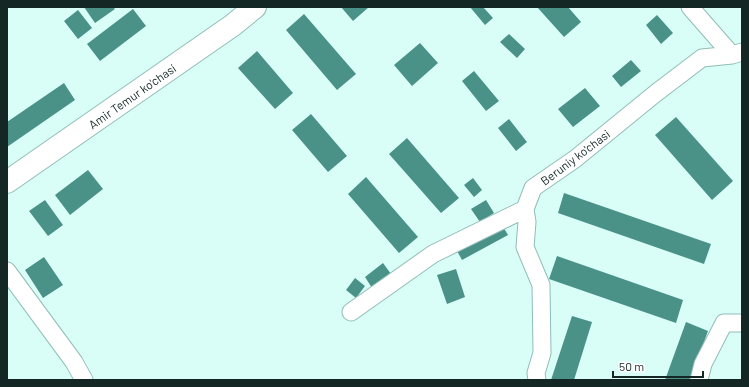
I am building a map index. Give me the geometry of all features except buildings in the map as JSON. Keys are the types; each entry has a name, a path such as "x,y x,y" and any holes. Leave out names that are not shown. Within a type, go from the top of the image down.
{"main road":[{"name":"Amir Temur ko'chasi","path":"7,182 233,25 255,7"}],"street":[{"path":"690,7 737,54"},
{"name":"Beruniy ko'chasi","path":"537,380 536,373 542,353 541,285 525,247 527,222 525,209 533,188 575,159 656,93 702,58 737,54"},
{"path":"352,312 433,254 525,209"},
{"path":"7,271 74,362 84,380"},
{"path":"699,380 704,364 724,323 742,323"}]}
